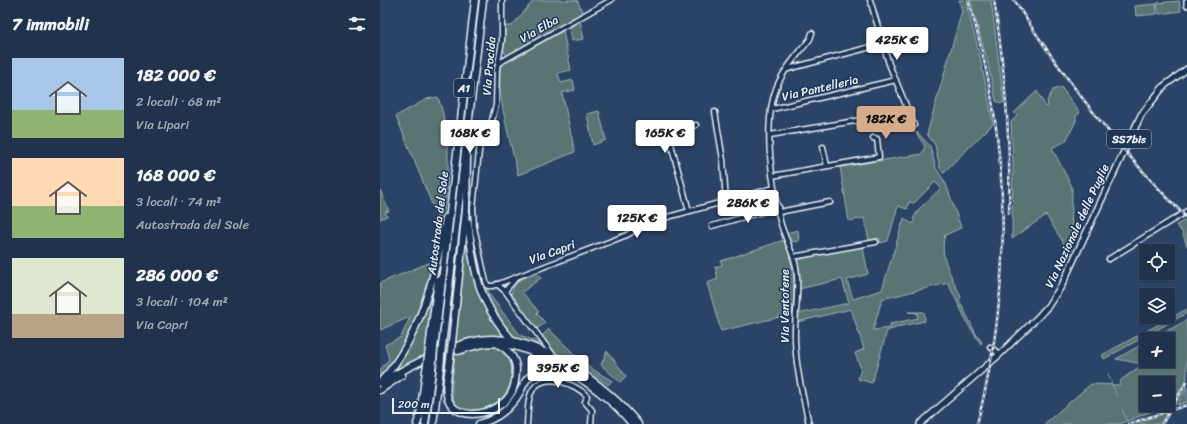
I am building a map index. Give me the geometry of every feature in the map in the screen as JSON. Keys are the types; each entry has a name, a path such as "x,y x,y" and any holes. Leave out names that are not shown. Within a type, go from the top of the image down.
{"highway":[{"name":"Autostrada del Sole","path":"429,370 440,261 448,230 475,0"},
{"name":"Autostrada del Sole","path":"433,424 483,0"},
{"path":"468,126 466,209 447,389 447,398 451,407 459,413 471,416 486,414 502,404 511,394 516,376 515,364 511,354 503,347 495,343"},
{"path":"380,383 402,355 416,326 440,252 446,214 452,195"},
{"path":"466,209 471,248 480,290 496,322 513,341"},
{"path":"380,383 417,364 467,344 486,339 513,341 556,359 586,375 621,404 642,424"},
{"path":"380,390 394,380 420,367 480,344 495,343 518,347 568,370 600,393 622,412 632,424"},
{"path":"479,424 492,420 509,407 515,401 527,377 534,373 553,368 568,370"},
{"path":"417,424 429,370"},
{"path":"425,424 429,370"},
{"path":"380,396 394,380"},
{"path":"600,393 627,424"},
{"path":"621,404 638,424"}],"main road":[{"name":"Via Nazionale delle Puglie","path":"920,424 1000,354 1039,316 1055,297 1080,247 1139,119 1164,86 1185,69"}],"street":[{"name":"Via Procida","path":"497,284 488,286 486,282 474,227 473,208 480,142 491,124 496,105 502,41 502,0"},
{"name":"Via Elba","path":"499,63 611,0"},
{"path":"870,0 882,44 914,125"},
{"name":"Via Ventotene","path":"809,424 794,353 794,316 797,286 796,268 783,232 774,188 770,135 772,109 776,88 810,39 812,33"},
{"path":"788,69 882,44"},
{"name":"Via Pantelleria","path":"772,109 896,80"},
{"path":"715,112 723,160 726,201"},
{"path":"770,135 873,118"},
{"path":"689,211 668,133 696,125"},
{"path":"772,176 879,157 878,139 873,138"},
{"path":"823,147 827,166"},
{"name":"Via Capri","path":"497,284 627,235 646,223 774,188"},
{"path":"712,226 779,209 830,202"},
{"path":"1109,259 1187,210"},
{"path":"793,257 876,242"},
{"path":"505,291 517,276"},
{"path":"497,284 505,291 556,359"},
{"path":"990,347 1000,354"},
{"path":"527,424 529,399 532,392 540,384 557,380 571,384 587,396 586,404 592,410 591,424"}],"green space":[{"path":"534,0 577,0 583,13 507,56 503,50 504,26 512,26"},
{"path":"959,0 965,0 981,62 993,124 943,173 940,168 935,145 927,134 962,11"},
{"path":"970,0 991,0 1004,102 1001,104 996,101 988,64"},
{"path":"1179,1 1181,11 1159,14 1157,3"},
{"path":"1156,4 1157,14 1136,16 1135,6"},
{"path":"580,21 584,39 572,41 569,28"},
{"path":"563,31 571,70 558,73 561,83 573,80 575,90 562,93 575,152 518,175 508,135 502,101 499,74 501,65"},
{"path":"1061,87 1080,113 1076,116 1076,121 1066,141 1052,148 1072,187 1071,255 1046,215 1012,239 1013,162 1011,122 1017,116 1014,113 1037,91 1046,107 1048,106 1047,101 1053,90"},
{"path":"438,97 448,146 448,172 442,225 430,276 412,328 403,349 380,379 380,370 389,359 385,345 401,337 410,317 380,330 380,283 431,262 438,219 396,116 427,99"},
{"path":"599,111 606,140 593,145 587,114"},
{"path":"917,132 930,146 936,168 946,184 961,228 945,235 943,251 947,267 961,297 959,300 976,334 982,342 981,344 969,326 948,283 882,299 873,330 891,328 890,324 918,318 917,313 908,312 924,312 925,321 896,327 887,331 872,383 858,379 861,369 855,353 864,349 851,309 797,322 797,314 849,303 842,279 799,289 796,260 853,247 863,247 868,274 847,280 853,299 882,290 904,218 912,224 915,221 913,219 919,209 941,188 935,182 914,203 909,202 907,209 898,206 888,241 880,243 880,238 869,240 864,218 849,221 840,167 922,154 925,146 916,133"},
{"path":"380,190 389,211 385,212 387,216 380,219"},
{"path":"470,204 479,258 489,294 520,335 544,345 545,349 543,350 514,337 503,328 493,314 480,277 475,257"},
{"path":"1184,221 1187,224 1187,246 1182,232 1176,225"},
{"path":"798,230 799,241 790,242 786,233"},
{"path":"466,239 469,239 479,290 506,336 477,337 454,345"},
{"path":"784,240 794,277 792,314 721,331 707,283 718,279 715,267 722,265 721,261"},
{"path":"536,272 541,278 522,292 539,312 537,313 545,323 537,329 511,296 516,283 519,280"},
{"path":"434,279 425,356 394,372"},
{"path":"1187,309 1187,313 1175,320 1175,315"},
{"path":"1187,320 1187,379 1175,398 1175,376 1139,376 1139,412 1150,412 1120,424 1044,424 1091,384 1119,385 1121,380 1139,367 1175,368 1175,332 1165,332"},
{"path":"1159,324 1167,324 1153,332 1144,332"},
{"path":"549,329 584,364 612,381 608,385 587,369 556,353 542,336"},
{"path":"1139,335 1139,340 1104,359 1102,355"},
{"path":"487,346 501,350 509,359 512,371 510,384 504,396 494,406 481,411 465,410 455,403 452,393 455,355"},
{"path":"1139,346 1139,363 1116,359"},
{"path":"607,351 626,376 620,382 601,365"},
{"path":"1187,387 1187,402 1177,405"},
{"path":"1168,412 1160,424 1132,424"}],"waterway":[{"path":"1108,374 1117,397"},
{"path":"1122,409 1127,421"}],"railway":[{"path":"968,0 982,52 993,105 1000,158 1002,212 1002,265 997,318 989,371 977,424"},
{"path":"994,0 1001,53 1008,133 1009,213"},
{"path":"1014,0 1053,58 1094,114 1139,167 1187,218"},
{"path":"1162,424 1187,382"},
{"path":"1128,424 1187,405"}]}
